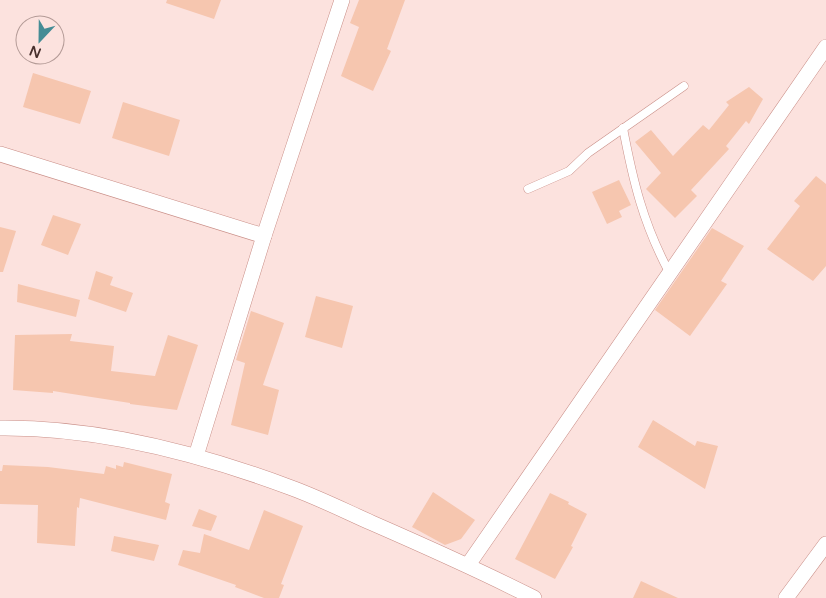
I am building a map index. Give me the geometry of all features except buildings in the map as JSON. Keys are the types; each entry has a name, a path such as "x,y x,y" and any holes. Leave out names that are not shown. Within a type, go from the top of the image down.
{"street":[{"path":"196,456 264,236 342,0"},
{"path":"468,565 826,47"},
{"path":"0,154 264,236"},
{"path":"0,428 28,428 117,439 196,456 290,487 468,565 534,598"},
{"path":"786,598 826,544"}],"lane":[{"path":"528,189 569,171 588,153 684,86"},
{"path":"623,128 631,172 642,213 654,244 669,272"}]}
